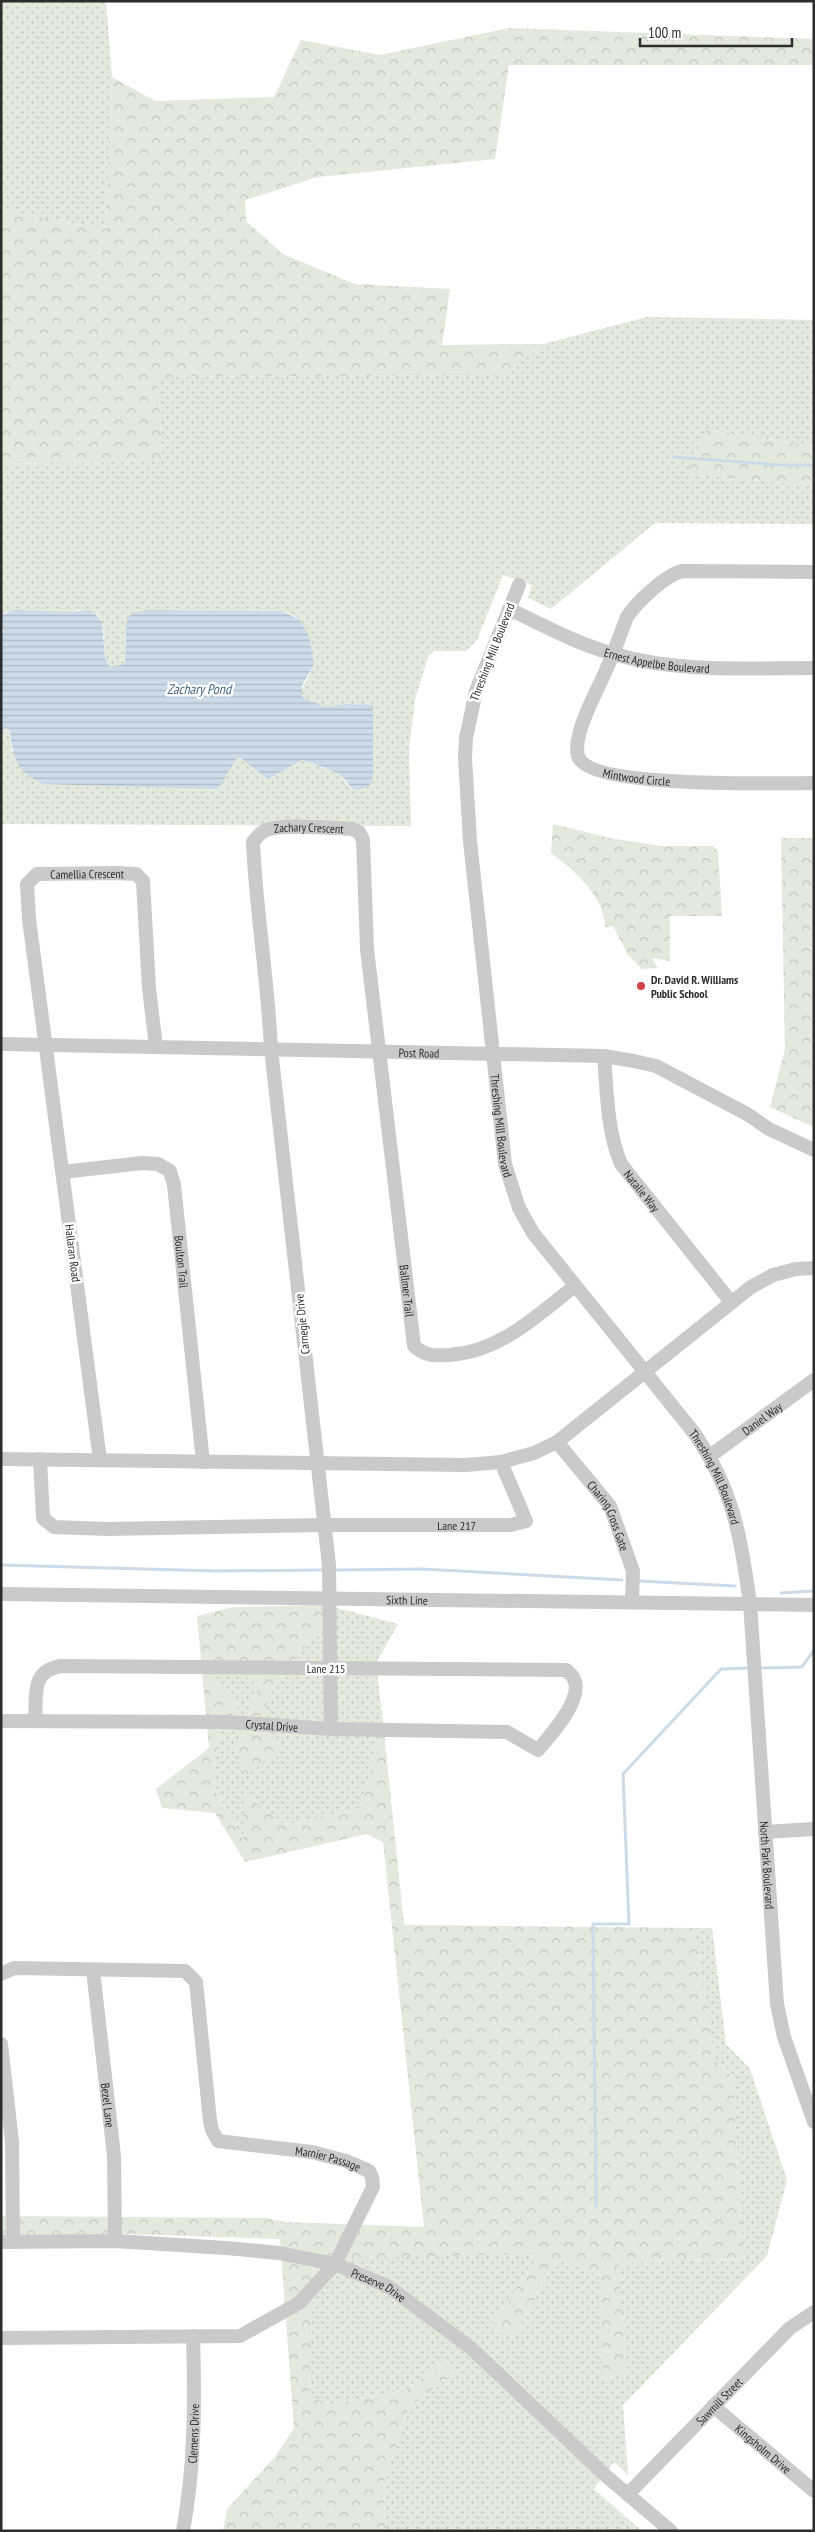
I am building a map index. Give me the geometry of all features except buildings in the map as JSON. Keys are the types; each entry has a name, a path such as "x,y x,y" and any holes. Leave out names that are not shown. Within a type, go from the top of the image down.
{"street":[{"name":"Mintwood Circle","path":"814,572 678,572 635,605 627,617 582,725 577,750 583,763 593,769 662,781 814,783"},
{"name":"Threshing Mill Boulevard","path":"518,585 476,691 466,738 465,758 470,842 504,1164 511,1187 529,1227 710,1456 736,1519 743,1549 750,1603"},
{"name":"Ernest Appelbe Boulevard","path":"509,609 562,634 613,654 684,666 814,668"},
{"name":"Zachary Crescent","path":"271,1049 268,986 253,842 266,830 313,828 352,829 359,832 363,840 367,949 379,1051"},
{"name":"Camellia Crescent","path":"47,1045 32,950 28,884 37,874 116,873 136,874 143,881 156,1047"},
{"name":"Post Road","path":"1,1044 492,1052 604,1056 634,1060 663,1070 747,1114 769,1129 814,1150"},
{"name":"Hallaran Road","path":"47,1045 100,1460"},
{"name":"Carnegie Drive","path":"271,1049 325,1525 331,1599 331,1729"},
{"name":"Ballmer Trail","path":"379,1051 414,1346 422,1354 436,1356 465,1354 484,1349 522,1328 575,1286"},
{"name":"Natalie Way","path":"604,1056 611,1125 616,1153 621,1164 731,1302"},
{"name":"Boulton Trail","path":"63,1172 142,1163 158,1164 170,1171 174,1185 203,1462"},
{"path":"1,1459 466,1465 501,1462 534,1453 557,1442 731,1302 772,1275 796,1269 814,1268"},
{"name":"Daniel Way","path":"710,1456 814,1380"},
{"name":"Charing Cross Gate","path":"557,1442 610,1506 633,1572 632,1602"},
{"path":"40,1459 43,1518 54,1527 107,1529 325,1525"},
{"name":"Lane 217","path":"325,1525 511,1525 526,1521 501,1462"},
{"name":"Sixth Line","path":"1,1594 814,1604"},
{"name":"North Park Boulevard","path":"750,1603 764,1832 780,2024 814,2122"},
{"name":"Lane 215","path":"35,1720 38,1680 46,1670 53,1667 566,1670 574,1679 575,1697 554,1731 538,1750"},
{"name":"Crystal Drive","path":"1,1721 228,1722 331,1729 507,1732 538,1750"},
{"path":"764,1832 814,1829"},
{"name":"Marnier Passage","path":"1,1974 14,1968 178,1970 191,1975 196,1982 212,2130 218,2141 225,2144 312,2152 361,2166 369,2171 373,2187 335,2264 299,2303 240,2336 1,2338"},
{"name":"Bezel Lane","path":"93,1970 114,2156 115,2241"},
{"path":"1,2044 12,2142 7,2242"},
{"name":"Preserve Drive","path":"7,2242 115,2241 279,2253 335,2264 389,2287 471,2348 670,2531"},
{"name":"Sawmill Street","path":"628,2494 790,2328 814,2312"},
{"name":"Clemens Drive","path":"183,2531 190,2490 195,2405 193,2336"},
{"name":"Kingsholm Drive","path":"714,2406 814,2491"}],"green space":[{"path":"1,1 106,1 112,77 106,229 1,210"},
{"path":"509,28 814,39 814,65 509,65 495,159 318,177 245,200 246,221 283,254 355,284 450,289 442,345 543,344 505,375 158,377 162,461 1,464 1,210 106,229 112,77 155,101 274,97 301,40 380,55"},
{"path":"647,317 814,320 814,446 706,430 687,474 814,486 814,524 655,523 551,609 528,598 532,585 503,575 477,640 466,651 434,651 428,656 415,700 409,749 411,826 1,824 1,731 6,728 10,732 12,752 238,755 268,779 302,760 340,774 349,787 357,789 370,785 373,777 372,706 326,707 302,697 302,689 310,672 310,651 302,625 299,619 293,615 281,611 144,610 126,624 125,664 110,668 105,655 103,626 97,614 79,610 71,612 6,612 1,615 1,464 162,461 158,377 505,375 543,344"},
{"path":"706,430 814,446 814,486 686,474"},
{"path":"553,824 610,838 661,846 713,846 718,851 722,916 670,916 670,961 652,958 658,968 642,969 628,955 613,926 605,927 600,904 587,885 551,853"},
{"path":"781,838 814,838 814,1127 770,1107 785,1049"},
{"path":"326,1605 398,1624 376,1663 383,1723 360,1808 286,1825 244,1794 244,1840 213,1787 219,1733 238,1706 214,1683 220,1671 260,1680 236,1751 248,1774 270,1690 329,1617"},
{"path":"326,1605 329,1617 270,1690 262,1722 282,1749 247,1775 236,1751 260,1680 220,1671 214,1683 238,1706 219,1733 213,1787 243,1839 244,1794 286,1825 360,1808 383,1723 404,1925 694,1928 715,2060 733,2078 743,2259 618,2263 627,2373 603,2380 601,2276 557,2257 514,2337 490,2327 540,2253 314,2260 309,2397 333,2404 406,2390 446,2360 453,2373 408,2409 384,2483 385,2530 429,2531 223,2531 227,2509 275,2457 294,2428 280,2239 124,2234 1,2237 1,2216 265,2218 286,2222 424,2227 383,1842 367,1834 245,1862 215,1813 162,1808 156,1789 209,1748 197,1616 233,1607"},
{"path":"694,1928 712,1928 726,2044 750,2069 787,2180 767,2256 623,2405 628,2475 614,2462 594,2489 642,2531 385,2530 384,2483 408,2409 453,2373 446,2360 406,2390 333,2404 309,2397 314,2259 541,2252 490,2327 514,2337 557,2257 601,2276 603,2380 627,2373 617,2263 743,2259 733,2078 715,2060"}],"water":[{"name":"Zachary Pond","path":"14,610 71,612 89,610 94,612 102,622 105,658 110,667 125,664 126,624 130,615 144,610 281,611 299,619 309,636 314,664 302,686 302,697 326,707 346,704 373,705 373,777 370,785 363,788 353,788 337,773 302,760 268,779 238,756 218,789 44,784 35,780 22,770 18,764 13,750 10,731 6,728 1,731 1,632 4,631 1,626 1,615"}],"waterway":[{"path":"673,457 780,465 814,465"},
{"path":"1,1565 216,1571 321,1570"},
{"path":"337,1570 422,1569 622,1580"},
{"path":"639,1581 735,1586"},
{"path":"781,1593 814,1591"},
{"path":"758,1668 802,1667 814,1650"},
{"path":"596,2206 593,1924 629,1924 623,1774 721,1669 750,1668"}],"place":[{"name":"Dr. David R. Williams Public School","path":"641,986"}]}
